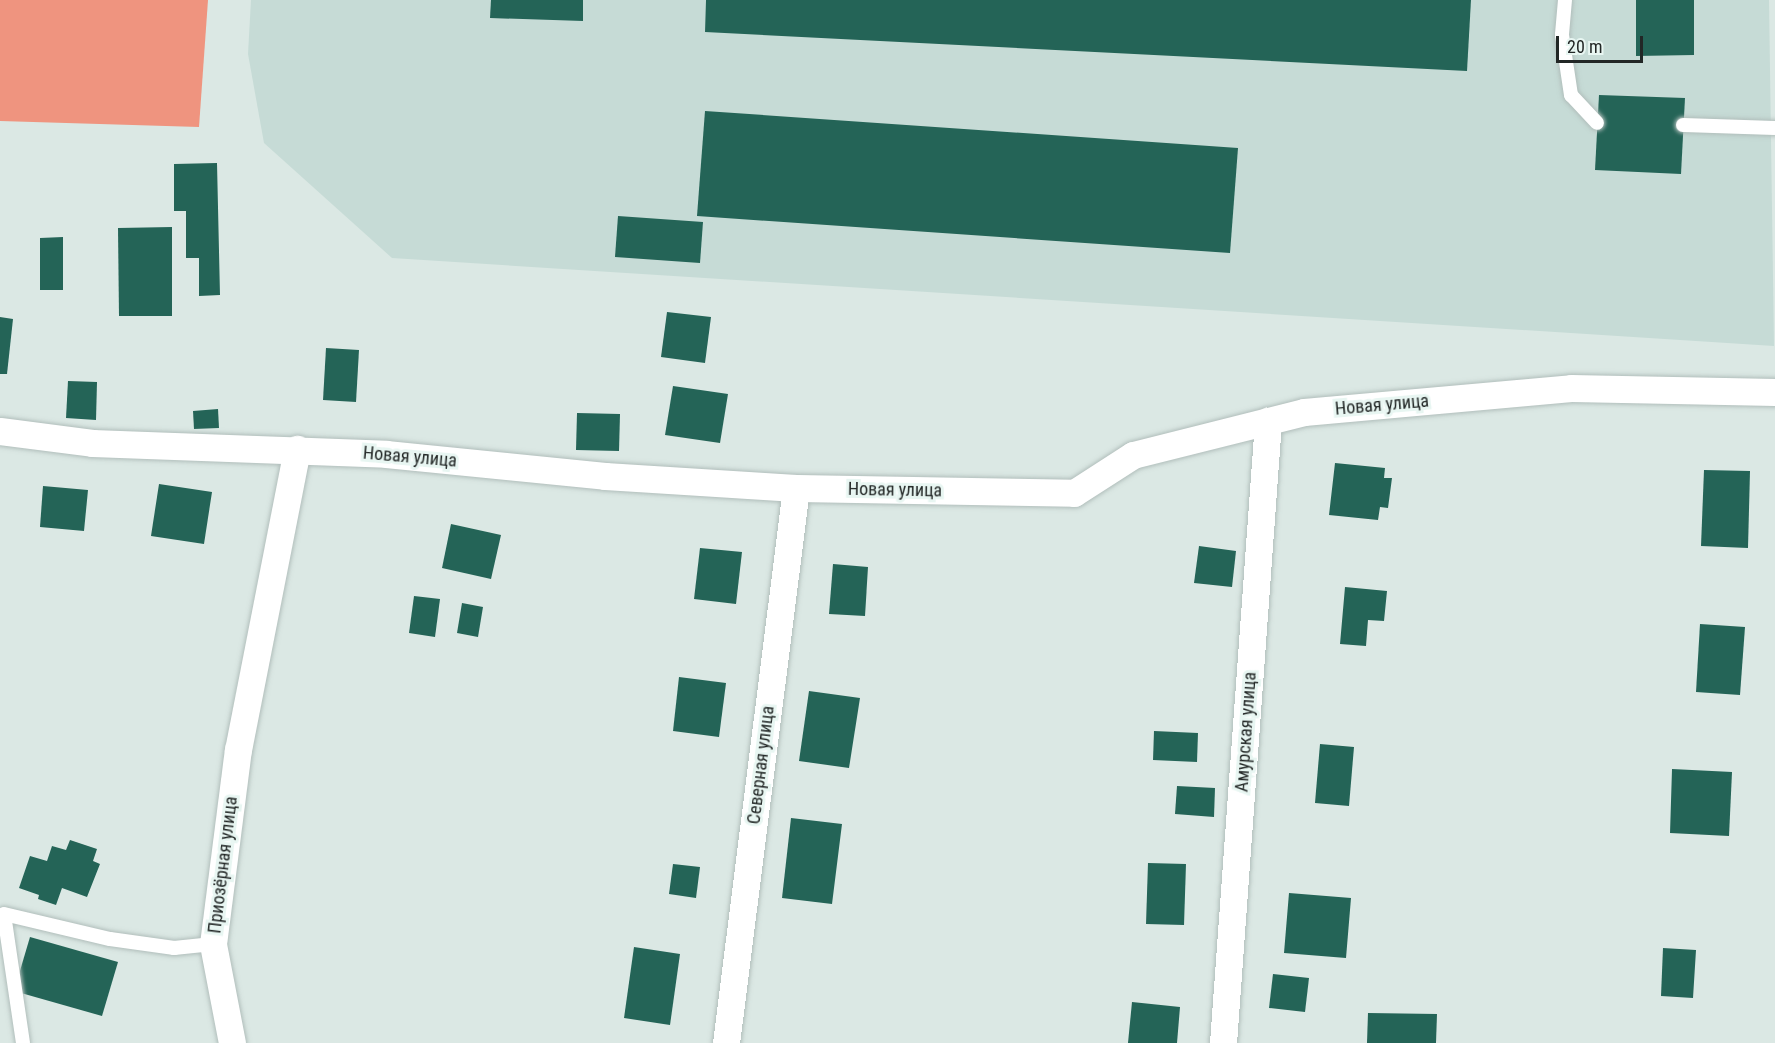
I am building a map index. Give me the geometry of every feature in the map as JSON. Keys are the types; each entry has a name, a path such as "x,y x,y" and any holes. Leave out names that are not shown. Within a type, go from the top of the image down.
{"street":[{"name":"Новая улица","path":"0,431 92,443 386,454 605,476 796,488 1074,493 1133,455 1304,412 1571,388 1775,392"},
{"name":"Амурская улица","path":"1223,1043 1268,421"},
{"name":"Приозёрная улица","path":"213,944 238,750 297,449"},
{"name":"Северная улица","path":"726,1043 796,488"},
{"path":"213,944 232,1043"}],"lane":[{"path":"1565,0 1562,35 1571,95 1597,123"},
{"path":"1683,125 1775,128"},
{"name":"Приозёрная улица","path":"23,1043 4,914 110,939 163,947 213,944"}],"shaded area":[{"path":"0,0 208,0 199,127 0,121"},
{"path":"251,0 1769,0 1774,346 392,258 264,143 248,54"}],"building":[{"path":"491,0 583,0 583,21 490,18"},
{"path":"706,0 1471,0 1467,71 705,32"},
{"path":"1636,0 1694,0 1694,55 1636,56"},
{"path":"1599,95 1685,98 1681,174 1595,170"},
{"path":"705,111 1238,148 1230,253 697,216"},
{"path":"217,163 220,295 199,296 199,258 186,258 186,211 174,211 174,164"},
{"path":"618,216 703,222 700,263 615,257"},
{"path":"172,227 172,316 119,316 118,228"},
{"path":"63,237 63,290 40,290 40,238"},
{"path":"667,312 711,317 705,363 661,357"},
{"path":"0,317 13,319 7,374 0,374"},
{"path":"326,348 359,350 356,402 323,400"},
{"path":"68,381 97,382 96,420 66,418"},
{"path":"673,386 728,394 720,443 665,435"},
{"path":"218,409 219,428 194,429 193,411"},
{"path":"577,413 620,414 619,451 576,450"},
{"path":"1335,463 1385,468 1384,478 1392,478 1388,508 1380,507 1378,520 1329,515"},
{"path":"1704,470 1750,471 1748,548 1701,546"},
{"path":"159,484 212,492 204,544 151,536"},
{"path":"43,486 88,490 84,531 40,527"},
{"path":"451,524 501,535 491,579 442,568"},
{"path":"1199,546 1236,551 1232,587 1194,583"},
{"path":"700,548 742,552 736,604 694,599"},
{"path":"833,564 868,567 865,616 829,614"},
{"path":"1345,587 1387,591 1384,621 1368,620 1366,646 1340,644"},
{"path":"414,596 440,599 435,637 409,633"},
{"path":"462,603 483,607 478,637 457,633"},
{"path":"1700,624 1745,627 1740,695 1696,692"},
{"path":"679,677 726,683 719,737 673,731"},
{"path":"809,691 860,698 849,768 799,761"},
{"path":"1154,731 1198,733 1197,762 1153,760"},
{"path":"1320,744 1354,747 1349,806 1315,803"},
{"path":"1672,769 1732,772 1729,836 1670,833"},
{"path":"1177,786 1215,788 1214,817 1175,814"},
{"path":"791,818 842,824 832,904 782,898"},
{"path":"70,840 97,849 93,861 100,864 87,897 62,888 56,905 38,899 39,895 19,888 30,856 47,861 52,846 66,850"},
{"path":"1148,863 1186,864 1184,925 1146,924"},
{"path":"673,864 700,867 696,898 669,894"},
{"path":"1289,893 1351,898 1346,958 1284,953"},
{"path":"30,937 118,962 102,1016 14,991"},
{"path":"634,947 680,954 670,1025 624,1018"},
{"path":"1663,948 1696,950 1693,998 1661,996"},
{"path":"1273,974 1309,978 1305,1012 1269,1008"},
{"path":"1132,1002 1180,1007 1177,1043 1128,1043"},
{"path":"1368,1013 1437,1014 1436,1043 1367,1043"}]}
